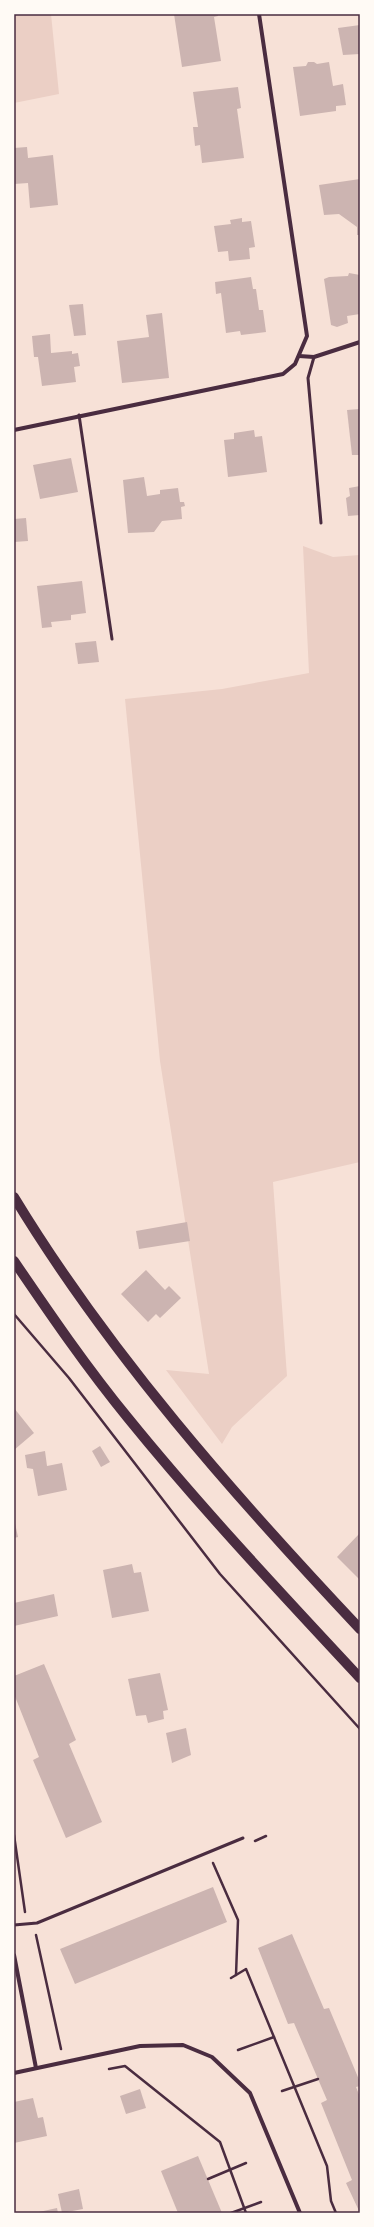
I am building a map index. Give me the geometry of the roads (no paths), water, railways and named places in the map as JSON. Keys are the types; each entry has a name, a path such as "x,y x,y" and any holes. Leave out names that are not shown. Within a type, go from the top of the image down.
{"main road":[{"path":"14,1198 86,1306 158,1400 234,1491 360,1629"},
{"path":"14,1261 56,1324 127,1418 205,1509 360,1678"}],"street":[{"path":"14,430 79,415 283,374 296,364 307,336 259,14"},
{"path":"299,356 314,356 360,342"},
{"path":"14,1955 36,2068"},
{"path":"14,2073 140,2046 183,2045 212,2057 250,2093 300,2213"}],"lane":[{"path":"314,356 308,378 320,523"},
{"path":"79,415 112,639"},
{"path":"14,1925 37,1923 243,1838"}]}
